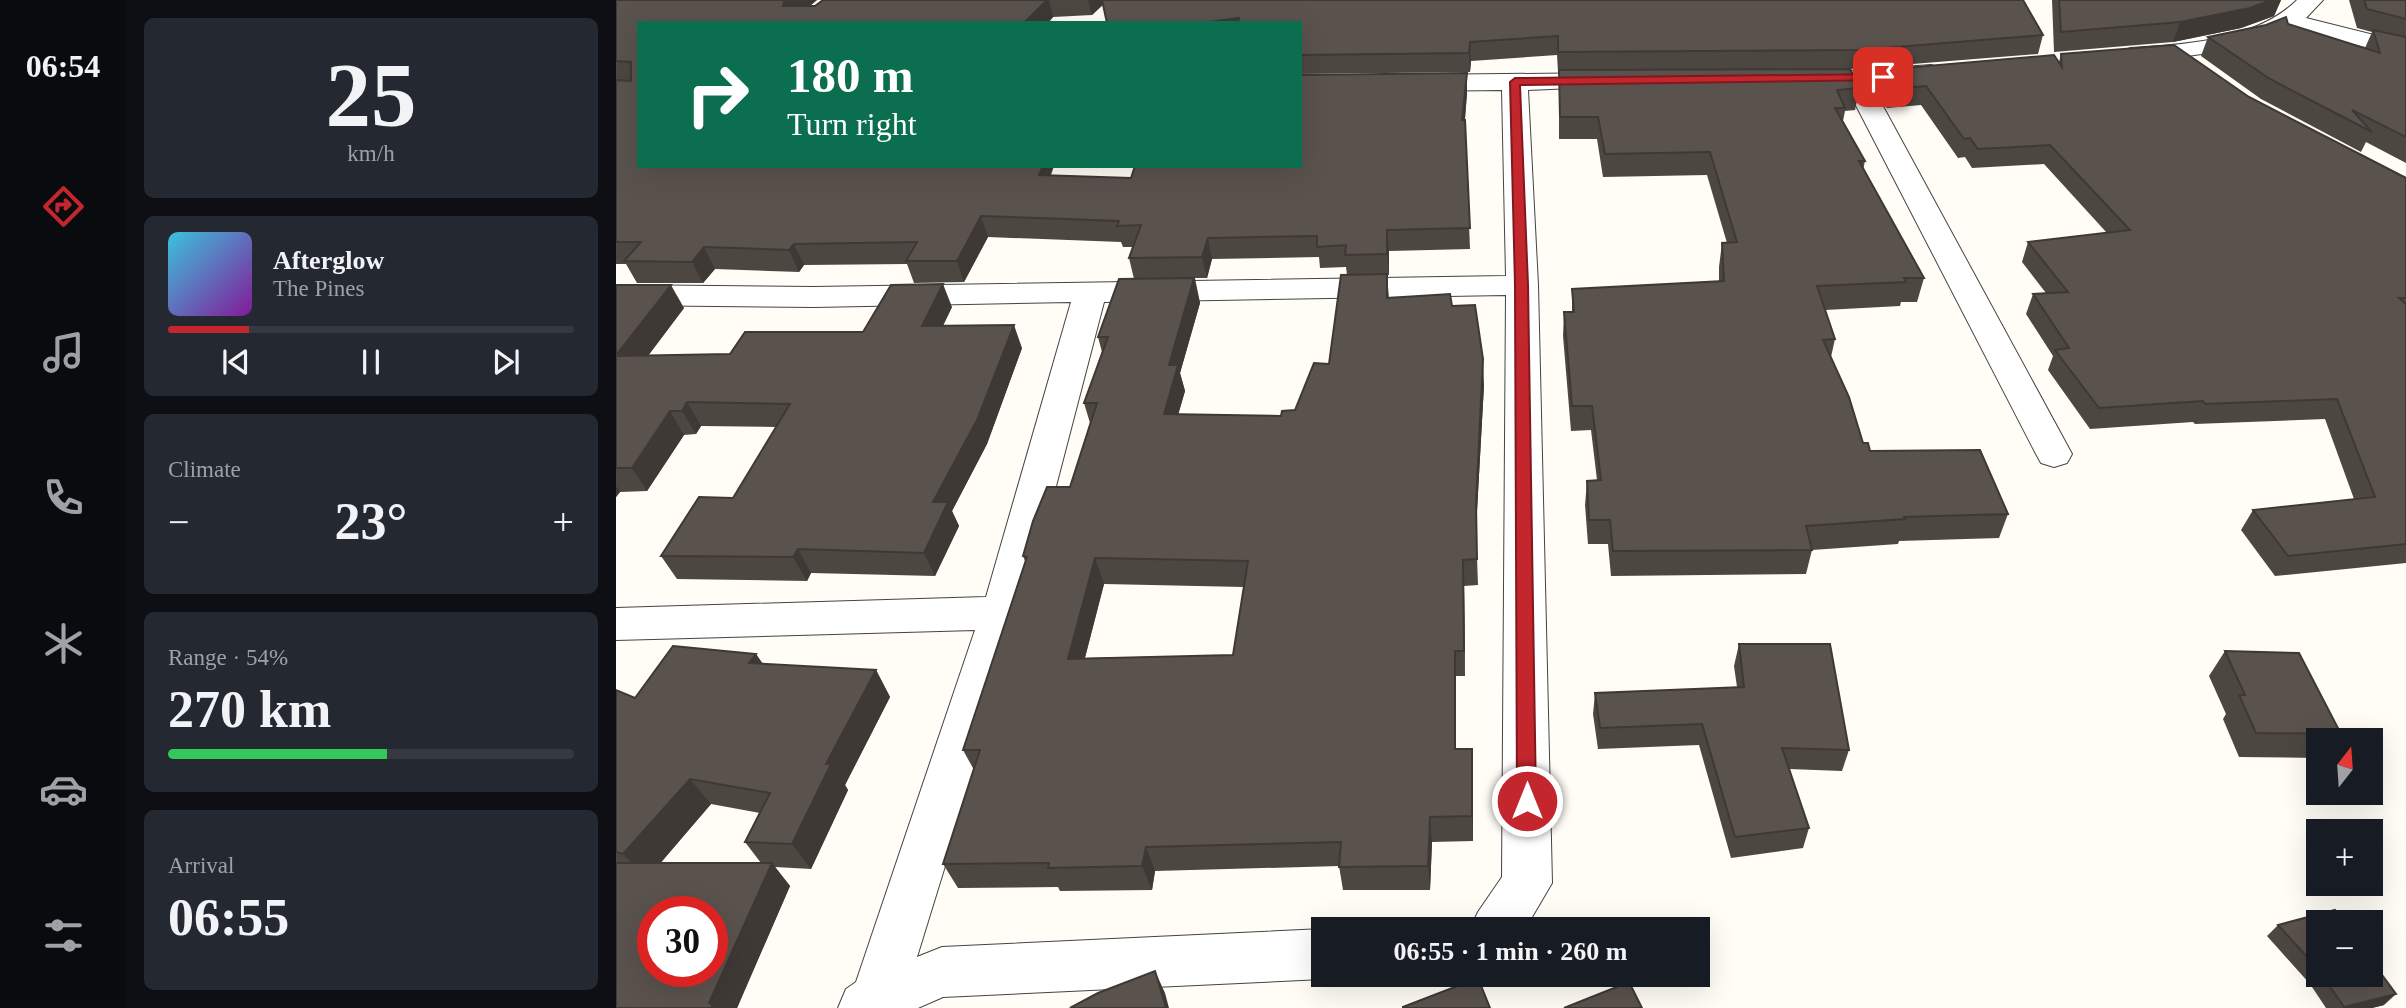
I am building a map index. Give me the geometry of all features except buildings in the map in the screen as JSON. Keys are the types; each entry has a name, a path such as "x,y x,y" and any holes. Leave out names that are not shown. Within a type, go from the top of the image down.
{"street":[{"path":"2104,58 2173,52 2248,37 2288,21 2311,0"},
{"path":"2288,21 2406,50"},
{"path":"2173,52 2200,73"},
{"path":"1774,80 1856,80 1953,71"},
{"path":"1856,80 2054,454"},
{"path":"1394,83 1638,81"},
{"path":"1504,917 1527,883 1522,285 1515,82"},
{"path":"616,295 814,297 1522,285"},
{"path":"871,1004 1002,613 1090,293"},
{"path":"616,624 1002,613"},
{"path":"871,1004 942,972 1311,955"}],"route":[{"path":"1527,801 1522,285 1515,82 1856,80 1883,77"}]}
